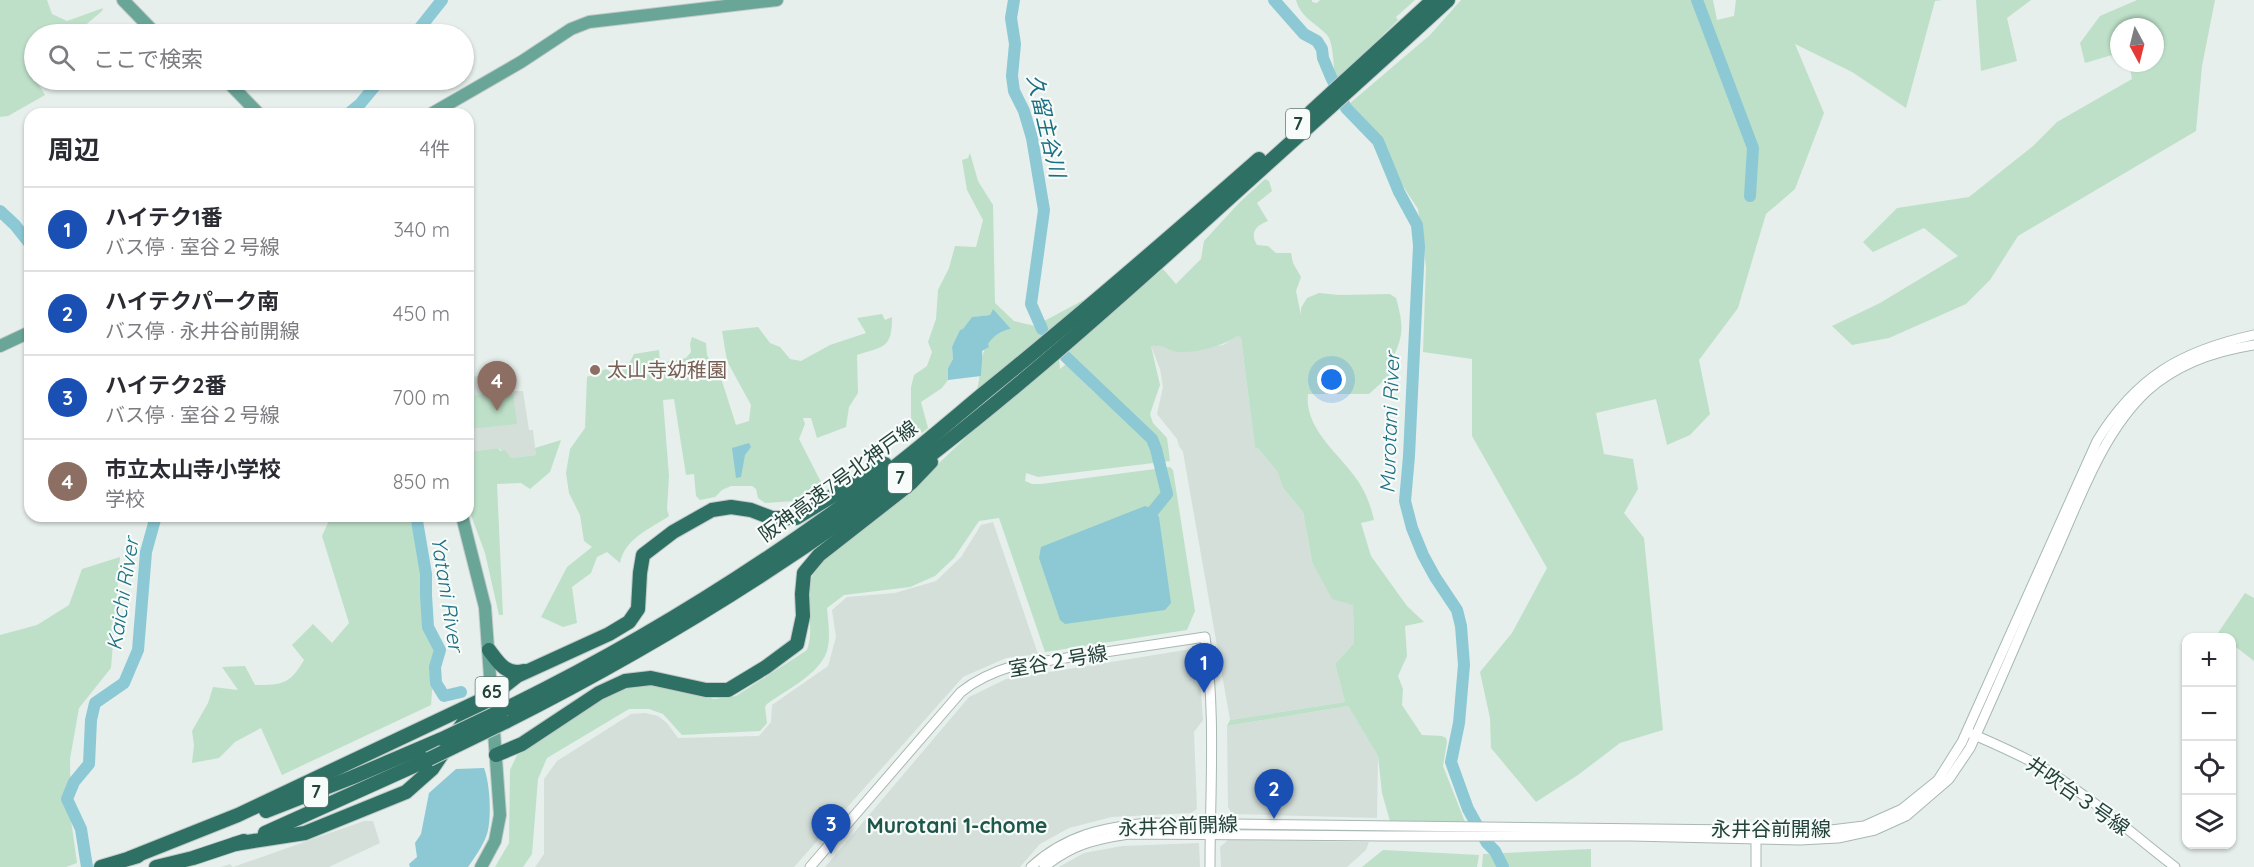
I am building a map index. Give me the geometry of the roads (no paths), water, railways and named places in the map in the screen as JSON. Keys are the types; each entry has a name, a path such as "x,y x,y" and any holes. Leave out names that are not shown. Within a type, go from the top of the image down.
{"highway":[{"name":"阪神高速7号北神戸線","path":"1352,81 1433,0"},
{"name":"阪神高速7号北神戸線","path":"156,867 194,858 274,830 471,740 499,709 608,668 801,550 966,426 1092,321 1249,173 1352,81 1448,0"},
{"name":"阪神高速7号北神戸線","path":"188,837 353,777 442,739 603,659 687,609 794,540 894,468 1249,173"},
{"path":"496,756 522,744 599,693 625,681 651,678 706,690 728,690 766,667 797,644 803,616 804,573 819,555 911,483 966,426"},
{"path":"499,709 503,687 517,676 609,634 629,621 638,609 643,555 673,532 712,510 731,507 751,510 772,518 796,518 934,435"},
{"path":"561,681 621,638 642,616"},
{"path":"489,650 503,668 516,673 530,670"},
{"path":"101,867 188,837 238,814 499,709 640,671 689,677"},
{"path":"235,844 304,833 406,792 432,769 468,716 485,706 499,709"}],"main road":[{"path":"123,0 146,24"},
{"path":"474,89 571,29 589,22 777,0"},
{"path":"236,90 253,108"},
{"path":"441,108 473,90"},
{"path":"0,346 24,335"},
{"name":"65","path":"464,522 485,607 489,650 499,709 496,756 500,815 495,841 481,867"}],"street":[{"name":"永井谷前開線","path":"1044,867 1061,853 1093,839 1129,834 1386,837 1756,829 1823,831 1864,826 1902,809 1938,780 1962,742 1971,733 2097,441 2112,416 2137,388 2164,369 2202,349 2254,335"},
{"name":"永井谷前開線","path":"1031,867 1055,847 1090,831 1149,823 1631,832 1756,840 1838,838 1875,830 1906,816 1949,779 2085,486 2120,421 2147,392 2172,371 2203,358 2254,345"},
{"name":"室谷２号線","path":"810,867 961,692 976,681 1013,666 1205,637 1212,713 1211,823"},
{"name":"井吹台３号線","path":"1971,733 2001,746 2062,781 2175,867"},
{"path":"1210,867 1211,823"},
{"path":"1756,829 1756,867"}],"water":[{"path":"993,309 1011,329 995,336 988,344 989,347 982,351 981,376 948,380 948,368 953,359 952,347 960,330 972,317 990,315"},
{"path":"749,443 751,447 745,455 741,477 736,478 732,448"},
{"path":"1145,506 1153,509 1159,517 1171,603 1165,610 1065,624 1060,620 1039,558 1041,547"},
{"path":"484,768 489,792 489,827 479,851 468,867 410,867 409,864 417,857 415,843 421,834 429,793 456,769"}],"waterway":[{"path":"423,24 442,0"},
{"name":"久留主谷川","path":"1014,0 1011,18 1015,44 1012,76 1014,91 1024,111 1032,138 1044,210 1031,304 1042,329"},
{"name":"Murotani River","path":"1274,0 1304,34 1317,41 1346,108 1378,141 1399,192 1417,225 1419,246 1405,501 1412,528 1423,555 1457,610 1461,626 1464,665 1459,723 1451,762 1468,809 1503,867"},
{"path":"1697,0 1753,148 1750,196"},
{"path":"355,108 372,90"},
{"path":"0,211 24,236"},
{"name":"久留主谷川","path":"1066,357 1152,439 1167,494 1145,521"},
{"name":"Kaichi River","path":"87,867 81,829 67,799 74,782 89,764 91,720 95,703 124,683 138,650 146,552 154,522"},
{"name":"Yatani River","path":"417,522 426,574 428,627 440,650 435,667 436,683 444,696 461,692"}],"place":[{"name":"太山寺幼稚園","path":"595,370"},
{"name":"市立太山寺小学校","path":"497,411"},
{"name":"ハイテク1番","path":"1204,693"},
{"name":"ハイテクパーク南","path":"1274,819"},
{"name":"ハイテク2番","path":"831,854"}],"district":[{"name":"Murotani 1-chome","path":"957,826"}]}
